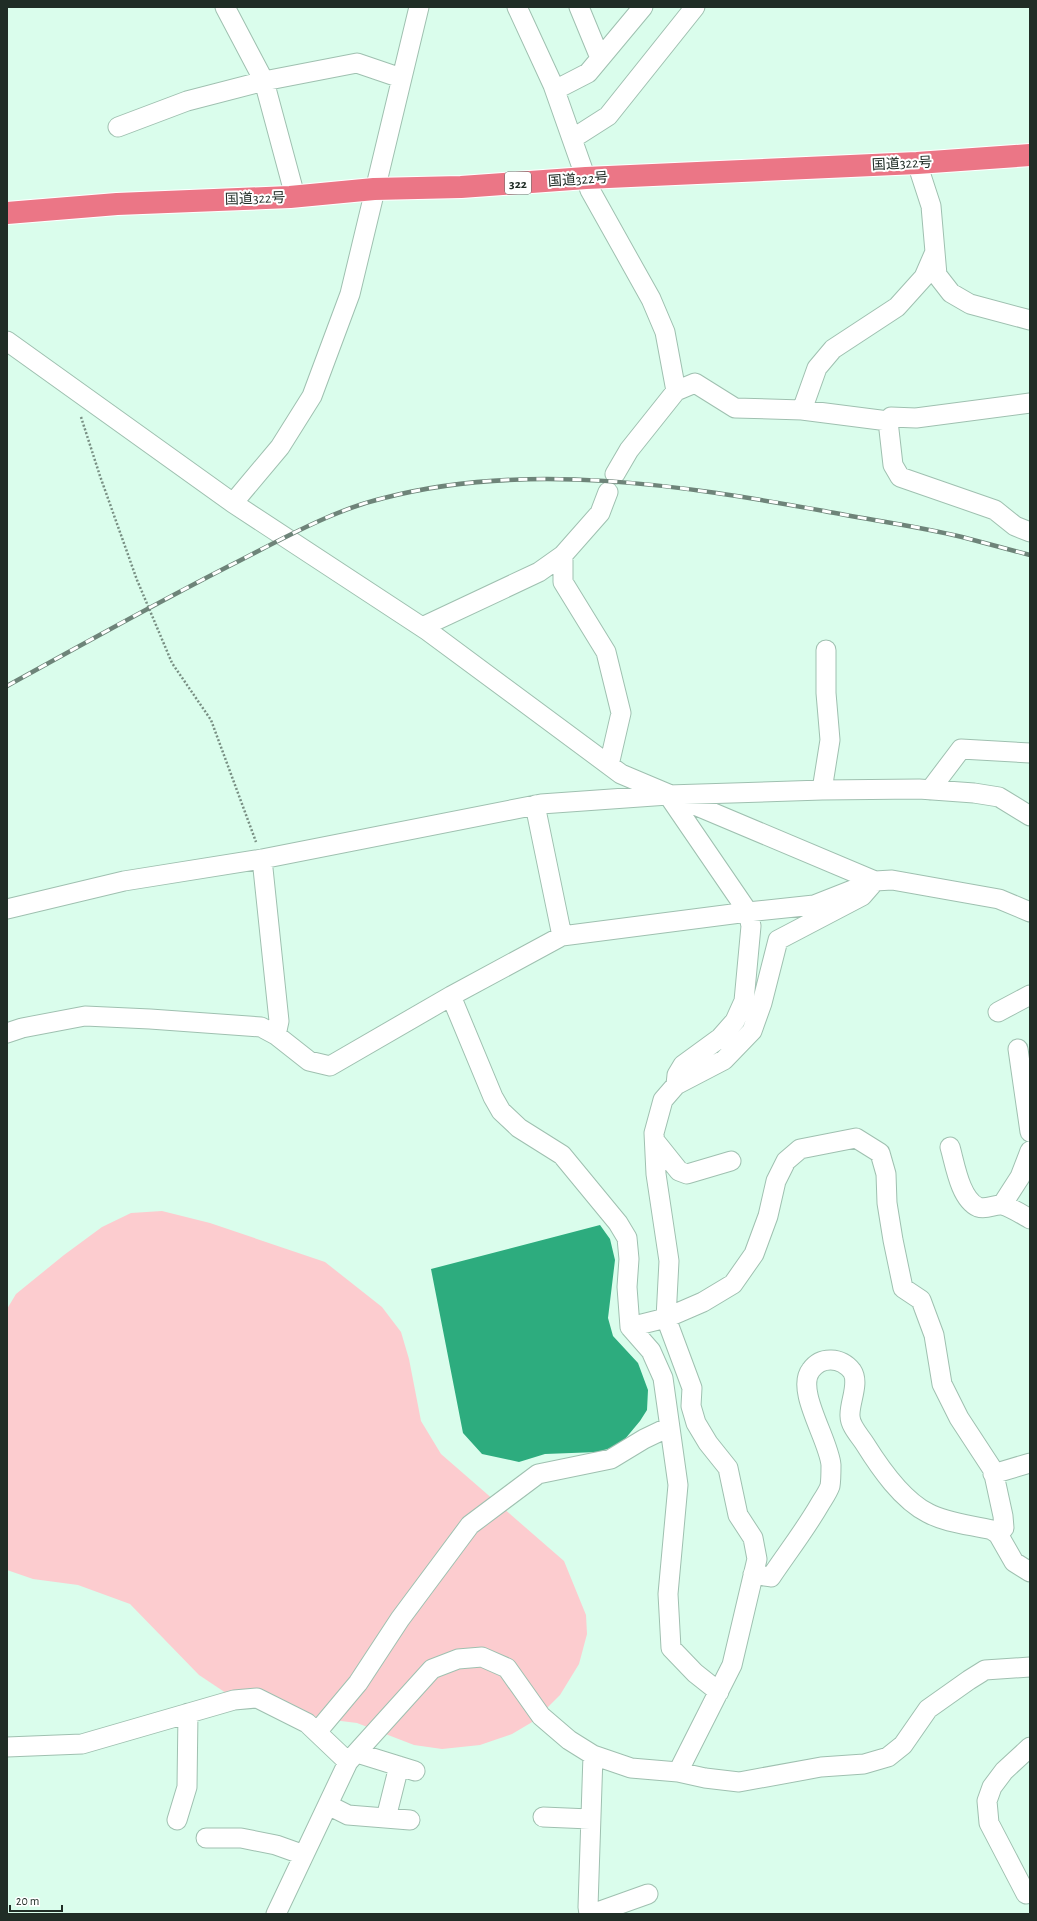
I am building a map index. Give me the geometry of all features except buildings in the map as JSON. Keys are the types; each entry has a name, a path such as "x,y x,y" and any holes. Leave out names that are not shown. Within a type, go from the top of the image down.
{"highway":[{"name":"国道322号","path":"7,213 117,204 295,196 374,189 461,187 586,178 916,163 1030,155"}],"street":[{"path":"225,7 264,81 295,196"},
{"path":"233,503 280,447 312,396 350,294 374,189 419,7"},
{"path":"517,7 555,90 590,190 651,299 662,325 676,391"},
{"path":"579,7 600,58"},
{"path":"555,90 588,73 643,7"},
{"path":"572,139 608,116 695,7"},
{"path":"118,127 188,101 264,81 358,63 401,78"},
{"path":"916,163 931,206 937,275 951,293 970,304 1030,320"},
{"path":"802,410 816,368 833,349 897,307 924,277 935,251"},
{"path":"7,341 233,503 422,627 622,774 668,795 875,881"},
{"path":"615,474 629,450 676,391 696,383 735,408 802,410 888,421 891,418 916,418 1030,403"},
{"path":"888,421 893,465 900,478 995,510 1015,526 1030,532"},
{"path":"422,627 540,572 563,555 600,513 608,492"},
{"path":"563,555 563,582 606,652 621,713 609,765"},
{"path":"822,790 830,740 826,693 826,650"},
{"path":"930,790 961,749 1030,753"},
{"path":"7,909 124,880 262,859 536,805 668,795 822,790 930,790 974,793 999,797 1030,816"},
{"path":"668,795 748,912 751,926 744,1001 735,1021 720,1038 683,1065 677,1075 676,1085"},
{"path":"536,805 562,936"},
{"path":"262,859 279,1021 276,1035"},
{"path":"7,1033 22,1028 85,1016 150,1018 261,1027 276,1035 310,1061 330,1066 451,996 562,936 814,905 875,881 892,880 999,899 1030,912"},
{"path":"678,1772 732,1665 757,1559 753,1538 738,1515 728,1468 708,1443 696,1423 692,1406 692,1388 666,1318 670,1261 656,1174 654,1133 663,1100 676,1085 724,1060 752,1031 762,1003 778,940 862,896 875,881"},
{"path":"998,1012 1030,995"},
{"path":"451,996 493,1097 501,1110 519,1128 562,1155 618,1222 627,1238 629,1259 627,1287 630,1327 651,1351 663,1378 678,1485 668,1594 671,1648 695,1673 719,1692"},
{"path":"1019,1047 1030,1132"},
{"path":"630,1327 666,1318 703,1302 733,1284 754,1254 768,1216 776,1181 786,1161 800,1149 856,1138 880,1153 886,1174 887,1203 903,1288 921,1300 934,1335 942,1384 959,1418 994,1474 1003,1516 1004,1528 998,1534"},
{"path":"655,1141 679,1171 687,1174 731,1161"},
{"path":"950,1147 962,1187 969,1200 978,1207 987,1208 1002,1205 1030,1219"},
{"path":"1002,1205 1020,1177 1030,1151"},
{"path":"753,1574 771,1577 802,1533 830,1486 831,1464 823,1435 811,1409 805,1385 810,1371 819,1362 832,1359 845,1364 852,1372 855,1380 850,1416 854,1428 877,1464 892,1482 912,1502 928,1513 992,1530 998,1534 1014,1562 1030,1572"},
{"path":"317,1732 358,1683 400,1619 470,1526 538,1474 611,1459 644,1439 669,1427"},
{"path":"994,1474 1030,1464"},
{"path":"276,1914 352,1757 432,1669 458,1659 482,1657 507,1668 541,1716 569,1740 593,1755 631,1768 678,1772 705,1778 739,1782 821,1767 864,1764 888,1757 903,1744 928,1709 969,1680 985,1670 1030,1667"},
{"path":"7,1747 82,1744 234,1700 257,1698 307,1723 352,1757 407,1769 386,1818"},
{"path":"178,1820 187,1787 188,1713"},
{"path":"1026,1894 989,1823 987,1801 992,1787 1004,1771 1030,1747"},
{"path":"593,1755 588,1907 591,1914 648,1894"},
{"path":"328,1806 348,1815 410,1820"},
{"path":"543,1817 590,1819"},
{"path":"206,1838 241,1838 276,1845 304,1855"}],"path":[{"path":"81,416 100,476 137,580 172,663 211,720 262,859"}],"shaded area":[{"path":"162,1211 210,1223 325,1262 382,1307 401,1332 409,1359 421,1421 441,1454 564,1561 586,1615 587,1634 579,1664 560,1695 534,1721 512,1734 480,1745 442,1749 414,1745 357,1723 269,1712 232,1697 199,1675 130,1604 78,1585 33,1579 7,1570 7,1309 16,1294 64,1255 102,1227 131,1213"},
{"path":"600,1225 610,1239 615,1260 608,1318 613,1336 638,1363 648,1390 647,1410 620,1445 598,1452 545,1454 519,1462 482,1454 463,1433 431,1269"}],"railway":[{"path":"7,686 121,623 308,526 365,503 438,487 493,481 548,479 604,481 660,486 770,501 911,526 962,537 1030,555"}]}
